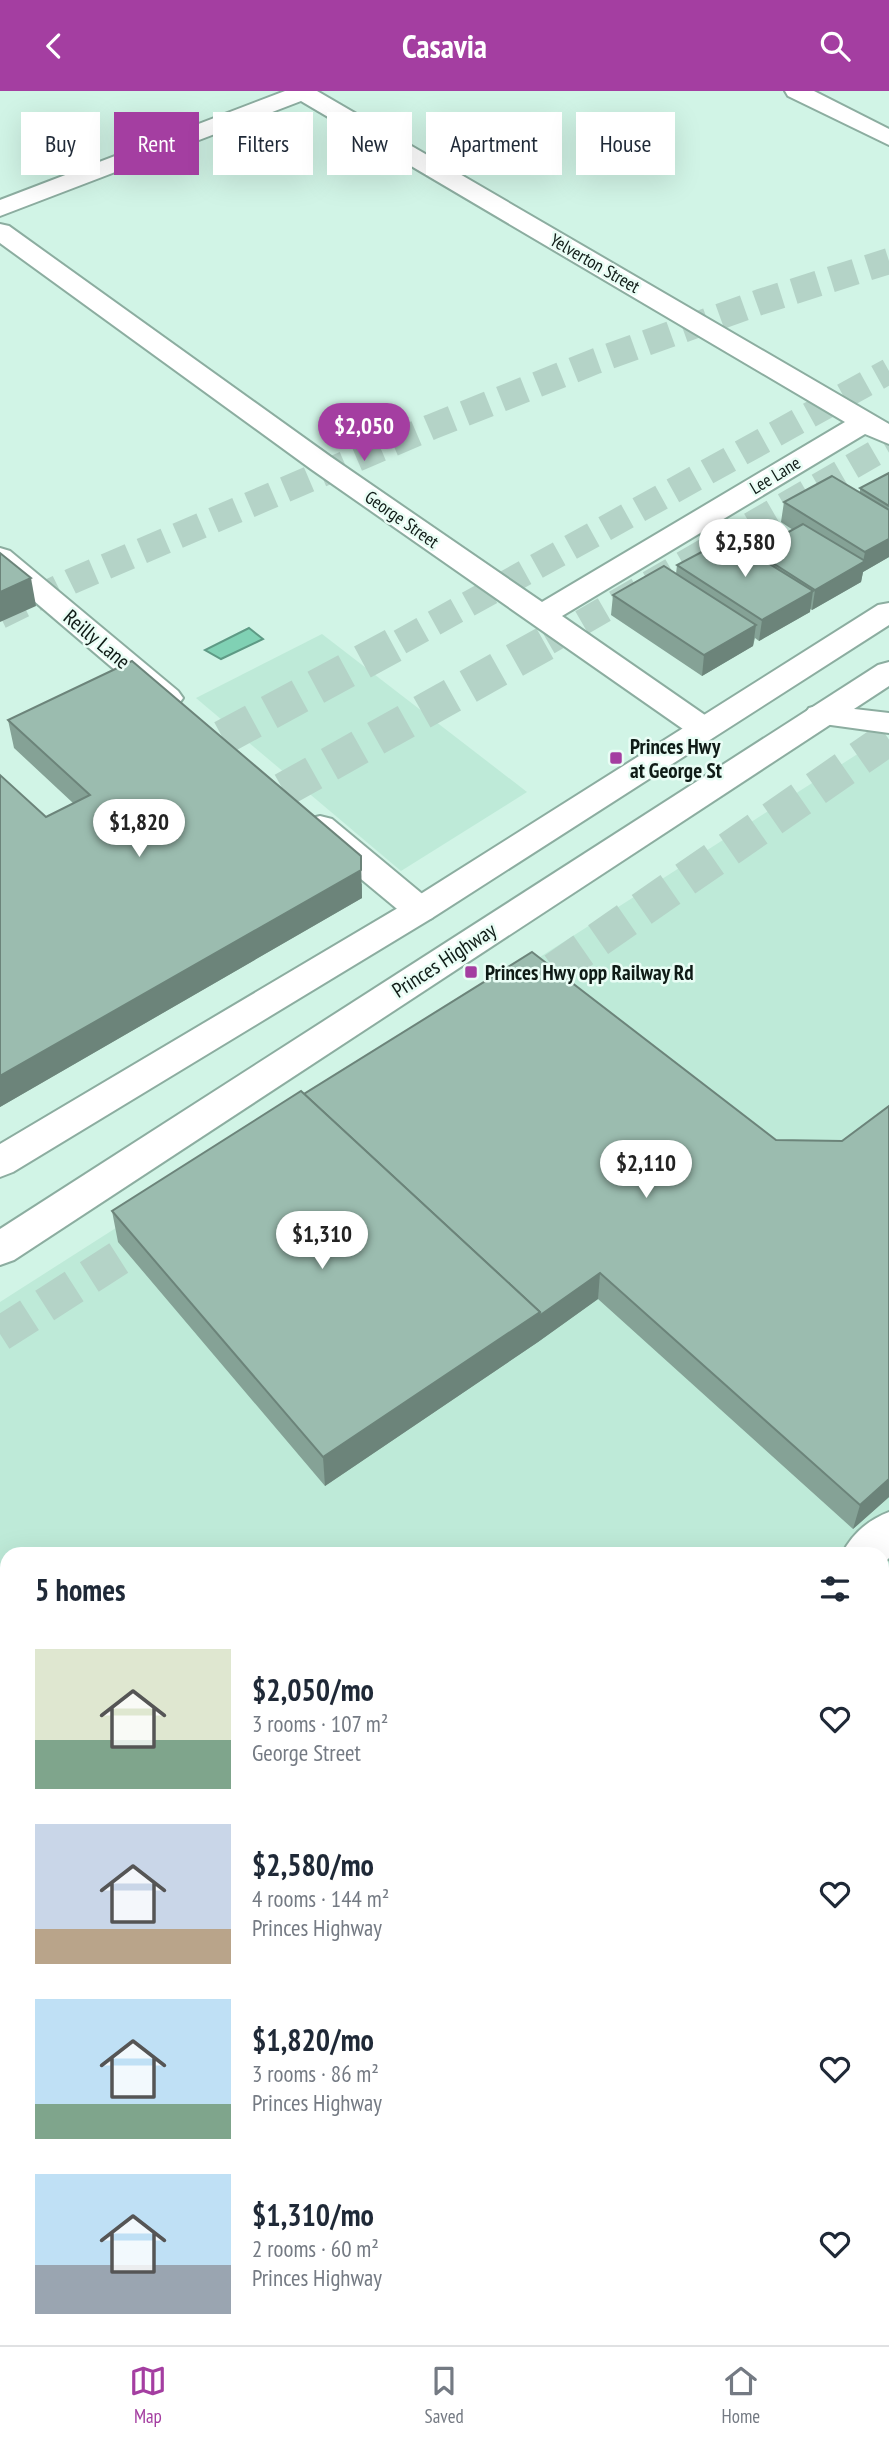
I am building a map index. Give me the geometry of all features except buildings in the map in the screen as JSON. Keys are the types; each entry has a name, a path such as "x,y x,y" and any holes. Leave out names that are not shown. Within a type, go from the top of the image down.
{"main road":[{"path":"0,209 303,91"},
{"name":"Yelverton Street","path":"303,91 877,429"},
{"path":"796,91 889,138"},
{"name":"George Street","path":"0,231 321,463 704,729"},
{"name":"Lee Lane","path":"541,615 877,429"},
{"name":"Reilly Lane","path":"0,557 191,718"},
{"path":"0,1162 420,910 889,612"},
{"name":"Princes Highway","path":"0,1249 889,672"},
{"path":"820,715 889,723"},
{"path":"298,808 420,910"},
{"path":"872,1547 889,1531"}],"shaded area":[{"path":"249,628 263,639 221,659 205,650"},
{"path":"322,634 527,792 401,871 196,698"},
{"path":"867,748 889,748 889,1547 0,1547 0,1302"}],"tunnel":[{"path":"0,616 72,581 431,427 596,361 760,302 889,261"},
{"path":"400,642 889,371"},
{"path":"548,642 889,445"},
{"path":"176,763 403,640"},
{"path":"237,816 551,640"},
{"path":"511,1000 889,738"},
{"path":"0,1334 172,1224"}],"place":[{"name":"Princes Hwy at George St","path":"616,758"},
{"name":"Princes Hwy opp Railway Rd","path":"471,972"}]}
